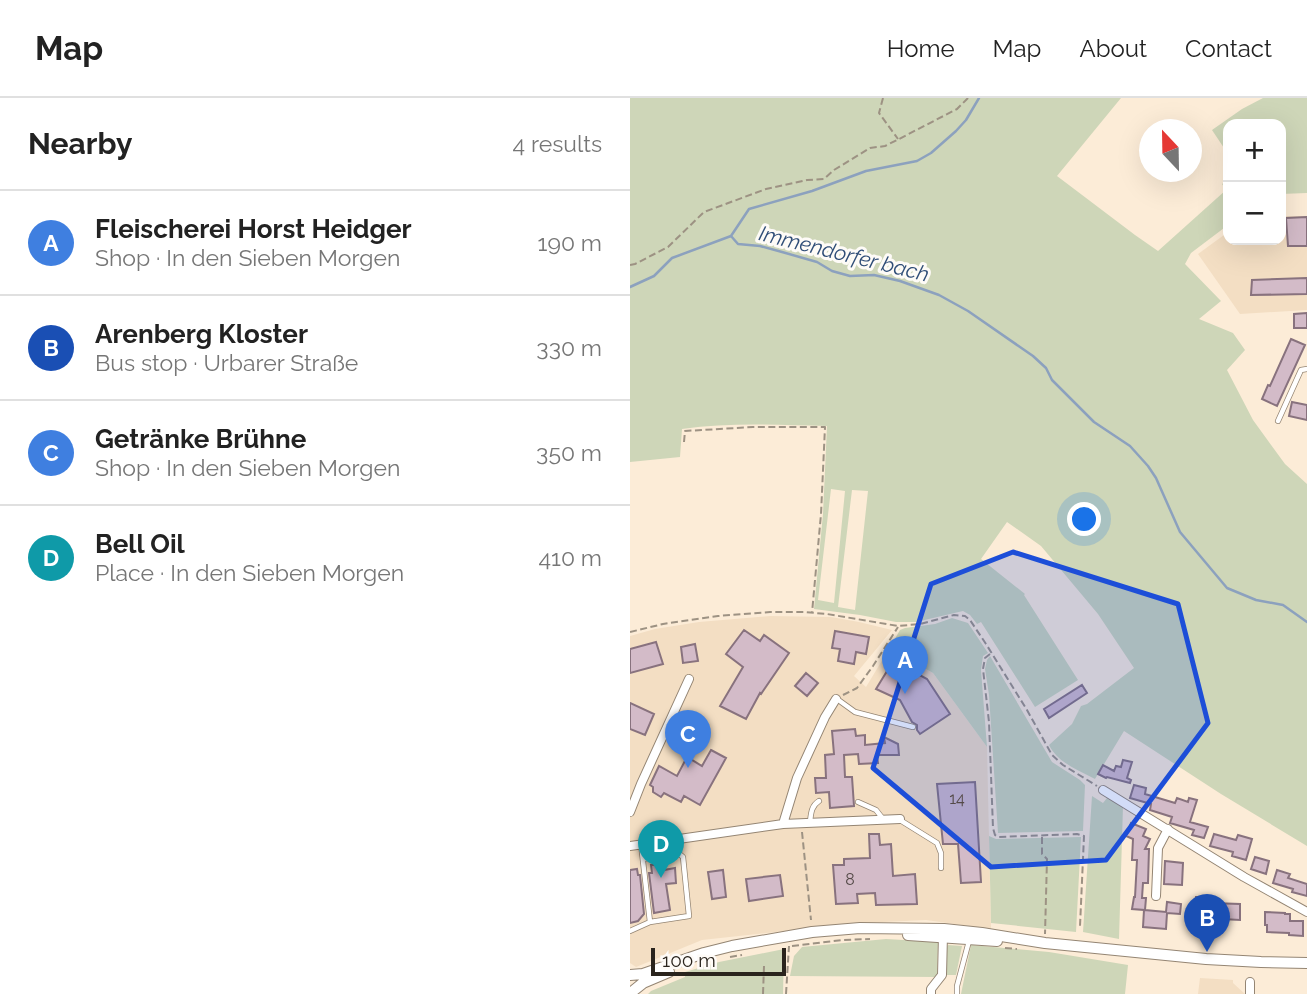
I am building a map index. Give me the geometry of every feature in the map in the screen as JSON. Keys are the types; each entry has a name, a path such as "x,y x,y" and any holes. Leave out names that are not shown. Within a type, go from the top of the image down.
{"main road":[{"path":"633,992 630,976 717,950 812,932 860,928 944,934 969,940 1045,943"},
{"path":"633,992 647,981 694,962 734,951 789,942 882,933 982,933 1045,943 1206,959 1307,963"}],"street":[{"path":"630,812 689,679"},
{"path":"783,824 797,778 836,699"},
{"path":"1103,790 1244,877 1307,912"},
{"path":"630,845 783,824 900,820"},
{"path":"1156,896 1158,848 1168,829"},
{"path":"931,994 931,989 942,975 944,934"},
{"path":"1250,982 1250,994"}],"lane":[{"path":"1278,421 1301,370 1307,369"},
{"path":"836,699 855,712 913,727"},
{"path":"806,822 819,801"},
{"path":"858,802 876,810 883,820"},
{"path":"900,820 937,843 941,853 941,868"},
{"path":"641,844 650,922"},
{"path":"630,931 650,922 689,916 683,857 677,852 643,859"},
{"path":"957,994 969,940"}],"path":[{"path":"883,98 879,113 899,139"},
{"path":"630,265 668,247 704,212 766,189 824,179 870,148 885,146 957,110 968,98"},
{"path":"684,442 685,431 825,427 813,612"},
{"path":"630,632 718,616 770,612 813,612 898,626 920,624 954,615 965,616 1027,710 1052,755 1103,790"},
{"path":"836,699 857,688 898,626"},
{"path":"991,653 985,658 983,669 989,722 995,835 1084,836 1080,926"},
{"path":"806,822 812,932"},
{"path":"1042,835 1042,855 1047,859 1045,943"},
{"path":"786,994 789,942"},
{"path":"763,994 764,966"}],"highlighted area":[{"path":"1013,552 1178,604 1208,723 1106,860 991,867 873,768 931,584"}],"shaded area":[{"path":"1286,216 1307,216 1307,310 1240,314 1198,254 1223,236 1223,245 1286,245"},
{"path":"770,616 831,617 892,630 854,676 866,687 889,649 933,673 987,747 991,929 926,920 861,923 702,940 636,967 630,963 630,636 699,622"},
{"path":"1200,978 1233,980 1245,994 1198,994"}],"green space":[{"path":"630,98 1121,98 1057,176 1158,251 1223,193 1223,229 1191,253 1185,264 1221,301 1199,319 1233,333 1245,350 1227,370 1253,420 1285,464 1307,484 1307,846 1124,731 1095,779 1058,757 1049,745 1072,724 1081,706 1134,668 1098,614 1041,546 1007,522 981,559 1025,594 1078,680 1035,707 981,622 977,624 963,611 916,622 896,622 814,609 823,514 827,426 736,425 682,429 680,457 630,462","holes":["831,489 845,491 834,603 818,600","852,490 868,491 855,610 838,607"]},
{"path":"1263,98 1307,98 1307,193 1286,194 1286,119 1228,119"},
{"path":"1223,122 1223,146 1212,130"},
{"path":"952,618 968,623 988,653 983,656 981,670 987,747 933,673 889,649 900,630"},
{"path":"990,656 1052,762 1085,785 1083,831 998,833 985,669"},
{"path":"1092,796 1103,803 1107,798 1111,798 1123,806 1119,939 1083,932"},
{"path":"989,836 996,839 1081,837 1076,932 991,923"},
{"path":"886,939 938,942 937,977 790,976 794,956 802,947"},
{"path":"948,945 962,946 956,975 945,975"},
{"path":"971,945 1049,952 1128,965 1125,994 961,994"},
{"path":"784,949 783,994 648,994 685,977 685,972"}],"building":[{"path":"1307,217 1307,246 1288,246 1286,218"},
{"path":"1307,278 1307,294 1251,295 1252,280"},
{"path":"1307,313 1307,328 1294,328 1294,314"},
{"path":"1291,339 1305,345 1277,406 1262,399"},
{"path":"1292,402 1307,405 1307,420 1289,416"},
{"path":"744,630 760,641 764,635 789,653 760,693 746,719 720,706 743,667 726,654"},
{"path":"835,631 869,637 866,654 856,652 854,664 838,661 840,649 832,648"},
{"path":"656,642 663,664 630,673 630,649"},
{"path":"695,644 698,661 683,663 681,647"},
{"path":"892,663 927,679 950,714 920,734 900,700 876,689"},
{"path":"806,673 818,683 807,696 795,686"},
{"path":"1082,685 1087,693 1049,718 1044,709"},
{"path":"630,703 654,714 645,735 630,729"},
{"path":"855,729 856,736 865,735 865,745 885,743 884,737 898,744 899,755 877,755 878,763 859,764 858,754 844,755 845,777 852,777 854,806 830,808 829,792 816,793 815,778 826,778 825,755 834,754 832,731"},
{"path":"711,750 726,758 700,805 684,796 681,802 664,793 661,797 653,792 650,785 659,766 677,776 687,757 702,766"},
{"path":"1123,760 1132,762 1127,778 1131,780 1130,783 1098,774 1103,765 1114,771 1116,766 1121,767"},
{"path":"975,782 981,882 961,883 958,844 943,844 937,784"},
{"path":"1134,785 1146,788 1145,794 1175,803 1177,798 1188,802 1189,798 1197,800 1190,822 1208,827 1204,838 1192,835 1194,830 1170,823 1172,817 1150,810 1151,804 1130,798"},
{"path":"1131,823 1146,829 1143,836 1150,839 1145,849 1149,849 1148,883 1143,883 1142,898 1146,898 1145,910 1166,912 1167,902 1181,904 1180,914 1167,913 1166,929 1143,927 1144,910 1132,909 1137,860 1132,860 1133,839 1126,836"},
{"path":"869,834 879,834 880,845 891,844 893,876 915,874 917,904 876,905 875,893 857,894 858,903 836,904 833,865 844,865 844,859 870,858"},
{"path":"1214,834 1236,840 1238,835 1252,839 1246,860 1232,856 1233,852 1210,846"},
{"path":"1255,857 1269,861 1266,874 1251,869"},
{"path":"1165,861 1183,863 1182,885 1164,884"},
{"path":"663,864 664,870 675,868 676,883 666,884 670,910 654,913 649,873 652,873 651,865"},
{"path":"637,869 644,914 638,921 630,923 630,870"},
{"path":"723,870 726,897 712,899 708,872"},
{"path":"1277,870 1290,874 1288,878 1307,884 1307,896 1273,883"},
{"path":"780,875 783,896 749,901 746,879"},
{"path":"1196,897 1211,897 1211,903 1240,904 1240,920 1222,919 1222,913 1196,913"},
{"path":"1265,912 1290,914 1290,921 1303,921 1303,936 1267,932"}],"waterway":[{"path":"731,236 749,209 812,191 866,171 917,161 931,153 956,131 979,98"},
{"name":"Immendorfer bach","path":"630,287 654,276 672,258 731,236 738,244 760,246 817,262 832,271 850,276 874,275 939,295 968,311 1033,356 1046,368 1052,380 1094,422 1130,446 1156,478 1180,532 1227,588 1256,600 1283,605 1307,622"}],"place":[{"name":"Fleischerei Horst Heidger","path":"905,694"},
{"name":"Getränke Brühne","path":"688,768"},
{"name":"Bell Oil","path":"661,878"},
{"name":"Arenberg Kloster","path":"1207,952"}]}
